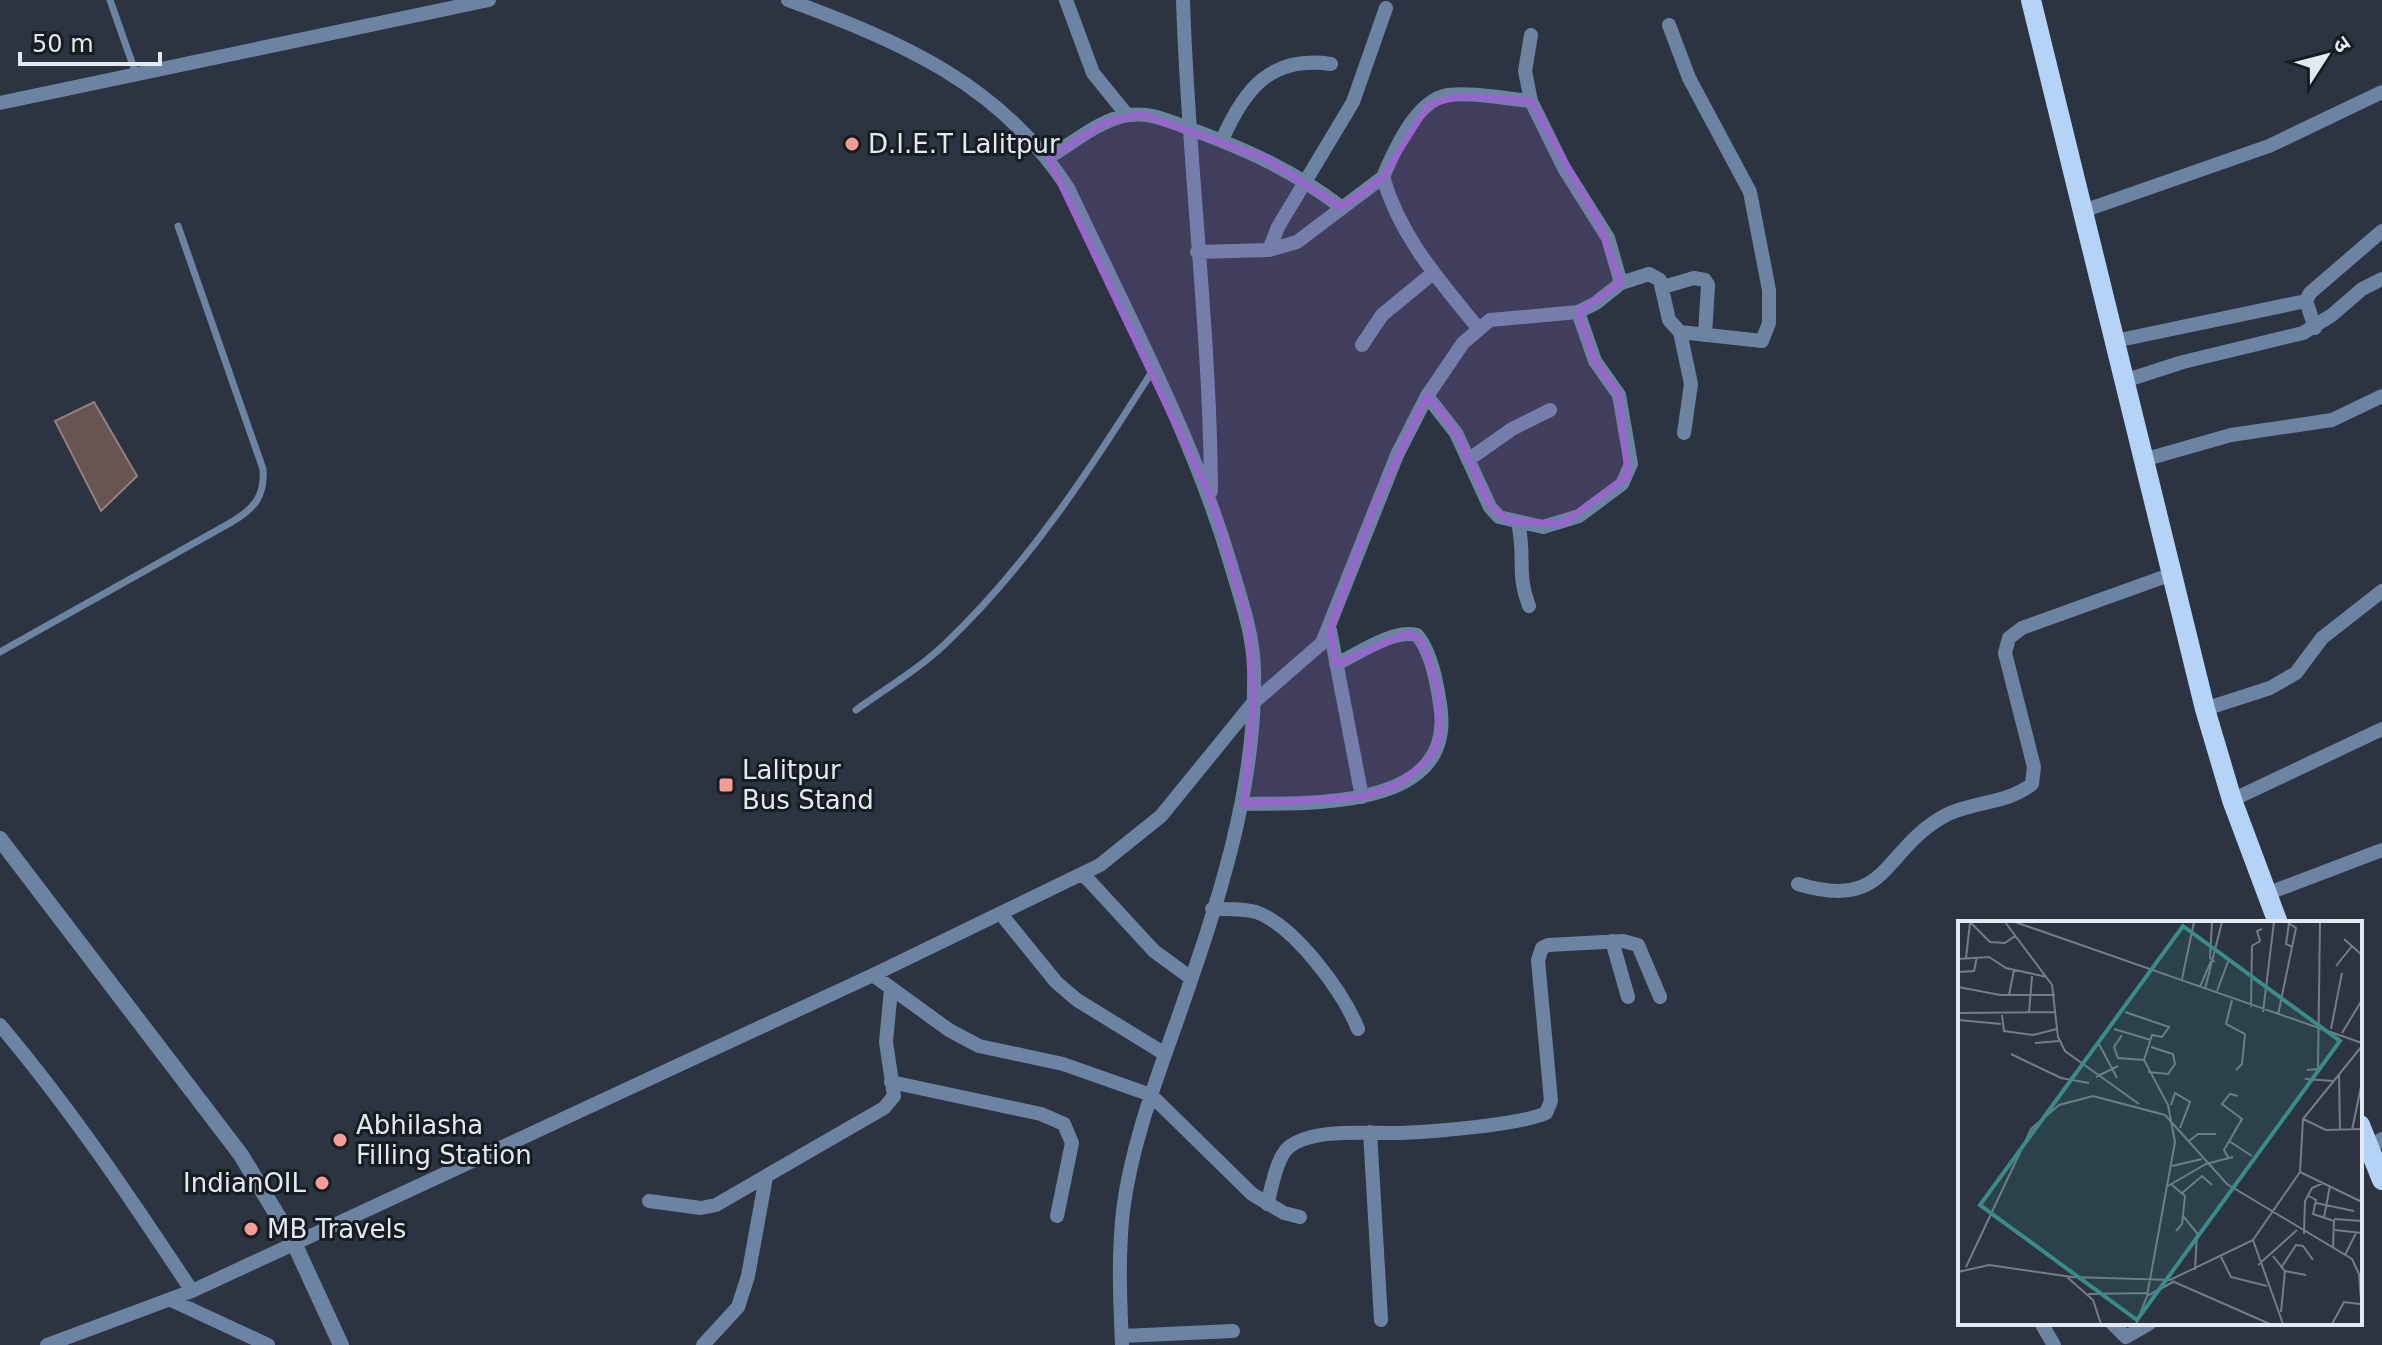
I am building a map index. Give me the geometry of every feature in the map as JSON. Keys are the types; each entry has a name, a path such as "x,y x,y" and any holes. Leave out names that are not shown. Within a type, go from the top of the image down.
{"main road":[{"path":"2031,0 2205,709 2232,800 2277,921"},
{"path":"2362,1130 2382,1180"}],"street":[{"path":"0,103 489,0"},
{"path":"788,0 881,35 946,69 1002,110 1048,158 1068,188 1211,499 1248,624 1253,703 1243,804 1191,978 1151,1095 1123,1209 1118,1293 1122,1340 1233,1331"},
{"path":"1066,0 1093,73 1127,115"},
{"path":"1183,0 1187,128 1211,415 1211,499"},
{"path":"1269,250 1278,227 1308,181 1361,84 1386,8"},
{"path":"1669,25 1689,78 1750,192 1769,290 1769,323 1762,341 1680,332"},
{"path":"1531,35 1525,71 1531,101 1564,168 1608,238 1621,283"},
{"path":"1222,140 1236,109 1255,82 1298,63 1331,64"},
{"path":"2083,211 2269,146 2382,92"},
{"path":"1197,252 1269,250 1297,242 1341,207 1356,201 1383,177 1410,127 1429,104 1446,95 1531,101"},
{"path":"1048,158 1104,123 1127,115 1159,116 1222,140 1308,181 1341,207"},
{"path":"1383,177 1395,215 1433,273 1478,328"},
{"path":"2115,341 2306,301 2318,283 2382,231"},
{"path":"1362,345 1382,315 1433,273"},
{"path":"47,1345 192,1291 873,975 1083,874 1143,833 1161,816 1253,703 1313,653 1330,630 1374,508 1427,396 1454,353 1478,328 1503,316 1562,316 1578,312 1596,303 1621,283 1649,274 1660,280 1669,320 1680,332 1691,384 1684,433"},
{"path":"1663,287 1694,278 1705,280 1708,285 1705,335"},
{"path":"2124,381 2315,328 2362,289 2382,279"},
{"path":"2306,301 2315,328"},
{"path":"1427,396 1446,417 1490,507 1499,517 1543,527 1579,516 1628,476 1631,464 1619,395 1595,361 1578,312"},
{"path":"2143,460 2231,435 2332,420 2382,396"},
{"path":"1468,460 1512,429 1550,410"},
{"path":"1518,523 1523,546 1519,575 1529,606"},
{"path":"1798,884 1839,893 1867,886 1928,827 1944,816 2018,794 2032,784 2034,767 2005,653 2009,638 2022,628 2172,574"},
{"path":"2205,709 2270,688 2296,673 2322,638 2382,591"},
{"path":"1330,630 1362,797"},
{"path":"1243,804 1362,797 1412,777 1430,758 1441,727 1438,688 1422,641 1408,633 1336,664"},
{"path":"2232,800 2382,729"},
{"path":"0,839 241,1155 294,1243 341,1345"},
{"path":"2266,894 2382,850"},
{"path":"1083,874 1154,951 1191,978"},
{"path":"1212,909 1252,911 1284,929 1333,984 1358,1029"},
{"path":"1001,914 1067,991 1165,1054"},
{"path":"1612,941 1628,997"},
{"path":"1267,1204 1282,1157 1289,1147 1329,1136 1447,1128 1537,1117 1546,1113 1551,1101 1541,1019 1539,954 1542,948 1555,943 1612,941 1638,945 1660,997"},
{"path":"873,975 979,1046 1063,1064 1151,1095 1224,1170 1267,1204 1300,1217"},
{"path":"649,1201 701,1208 716,1205 884,1108 894,1096 886,1042 891,989"},
{"path":"0,1025 68,1110 192,1291"},
{"path":"891,1082 1041,1114 1064,1124 1072,1143 1057,1216"},
{"path":"1370,1132 1381,1320"},
{"path":"703,1345 738,1307 748,1276 766,1177"},
{"path":"171,1300 268,1345"},
{"path":"2042,1325 2054,1345"},
{"path":"2114,1325 2126,1337 2147,1325"}],"lane":[{"path":"110,0 136,74"},
{"path":"0,652 230,523 259,501 264,488 263,469 178,226"},
{"path":"856,710 942,646 1019,565 1068,504 1153,370"}],"highlighted area":[{"path":"1463,96 1531,101 1597,219 1621,283 1578,312 1595,361 1619,395 1628,476 1562,524 1508,521 1490,507 1456,433 1427,396 1374,508 1330,630 1336,664 1408,633 1422,641 1438,688 1440,737 1430,758 1398,785 1362,797 1243,804 1253,703 1248,624 1211,499 1048,158 1104,123 1141,114 1265,158 1341,207 1383,177 1429,104"}],"building":[{"path":"94,402 137,476 101,511 55,421"}],"place":[{"name":"D.I.E.T Lalitpur","path":"852,144"},
{"name":"Lalitpur Bus Stand","path":"726,785"},
{"name":"Abhilasha Filling Station","path":"340,1140"},
{"name":"IndianOIL","path":"322,1183"},
{"name":"MB Travels","path":"251,1229"}]}
